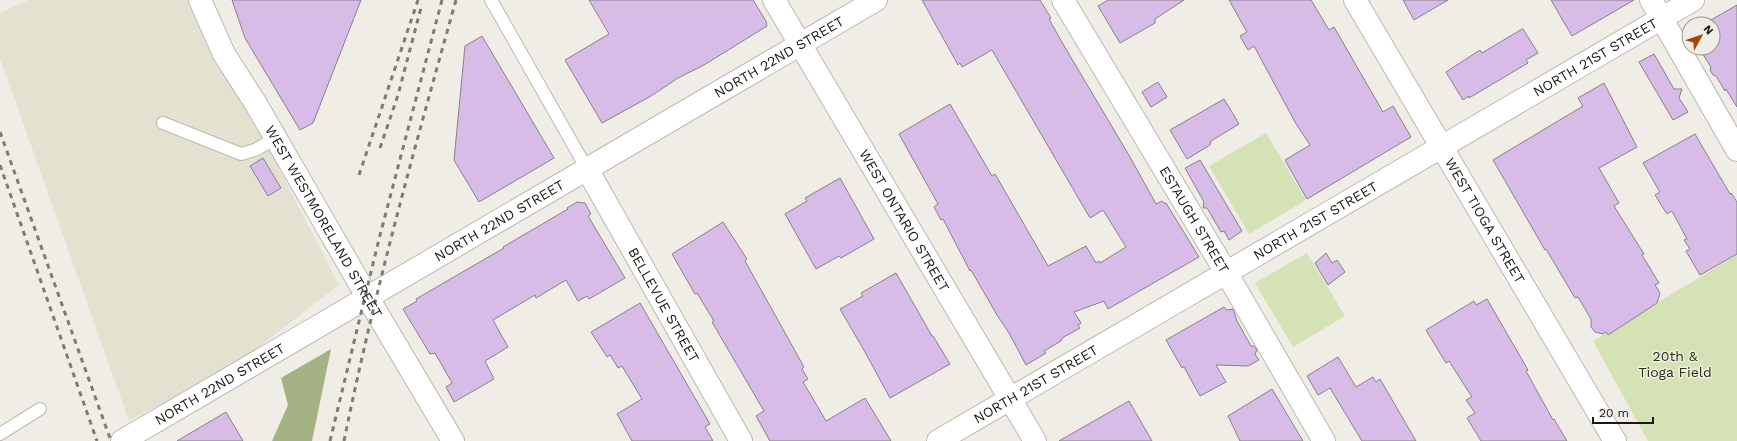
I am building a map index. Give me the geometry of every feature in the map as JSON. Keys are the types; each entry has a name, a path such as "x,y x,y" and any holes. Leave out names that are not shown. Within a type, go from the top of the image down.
{"street":[{"name":"WEST WESTMORELAND STREET","path":"200,0 224,54 276,138 368,298 453,441"},
{"name":"WEST ONTARIO STREET","path":"774,0 1035,441"},
{"name":"NORTH 22ND STREET","path":"122,441 876,0"},
{"name":"ESTAUGH STREET","path":"1063,0 1227,274 1324,441"},
{"name":"WEST TIOGA STREET","path":"1356,0 1616,441"},
{"name":"NORTH 21ST STREET","path":"938,441 1010,398 1227,274 1442,146 1657,9 1693,0"},
{"path":"1657,9 1737,150"},
{"name":"BELLEVUE STREET","path":"587,169 741,441"}],"lane":[{"path":"491,0 587,169"},
{"path":"163,124 241,154 256,150 276,138"},
{"path":"0,434 40,409"}],"shaded area":[{"path":"28,0 192,0 339,285 237,364 129,421 0,58 0,13"}],"green space":[{"path":"1266,133 1306,200 1249,234 1209,166"},
{"path":"1307,253 1345,316 1293,347 1255,283"},
{"name":"20th & Tioga Field","path":"1737,255 1737,441 1648,441 1593,341"},
{"path":"331,349 312,441 272,441 288,405 281,378"}],"building":[{"path":"232,0 361,0 313,123 300,130 245,38"},
{"path":"589,0 753,0 766,21 767,26 704,65 678,78 651,96 602,123 565,60 609,34"},
{"path":"922,0 1040,0 1051,18 1049,19 1063,44 1156,204 1162,201 1166,203 1199,257 1108,309 1104,301 1074,312 1081,323 1078,325 1080,328 1062,338 1061,341 1044,351 1046,353 1026,365 1009,333 971,270 970,271 943,219 941,220 934,207 938,204 899,134 950,104 992,176 995,174 1048,266 1086,246 1096,263 1099,261 1100,263 1126,247 1103,210 1090,218 992,50 962,67 960,63 958,65"},
{"path":"1108,0 1184,0 1155,19 1155,23 1120,43 1098,6"},
{"path":"1229,0 1311,0 1329,30 1334,27 1383,112 1393,106 1411,137 1307,199 1285,160 1310,145 1295,122 1254,46 1248,50 1240,36 1247,32"},
{"path":"1403,0 1448,0 1414,20"},
{"path":"1551,0 1634,0 1572,36"},
{"path":"1737,5 1737,107 1726,89 1725,91 1716,76 1713,75 1710,70 1711,67 1704,56 1721,56 1721,16 1718,16"},
{"path":"1522,29 1538,53 1526,60 1528,63 1469,98 1469,96 1463,100 1446,72 1480,50 1482,53"},
{"path":"482,36 554,158 479,202 454,160 465,46"},
{"path":"1654,54 1674,89 1682,89 1679,98 1688,112 1673,120 1639,62"},
{"path":"1158,82 1167,97 1151,107 1142,92"},
{"path":"1604,83 1637,147 1599,168 1619,203 1614,206 1644,254 1642,255 1659,283 1655,285 1660,293 1657,303 1608,335 1606,332 1603,334 1595,332 1591,327 1591,319 1578,297 1575,298 1546,249 1545,250 1493,160 1583,106 1578,98"},
{"path":"1224,99 1239,124 1211,141 1210,145 1187,159 1170,130"},
{"path":"1695,134 1730,194 1731,193 1737,202 1737,254 1700,275 1686,251 1690,249 1684,240 1687,239 1672,211 1667,214 1655,195 1660,192 1643,163"},
{"path":"263,158 281,188 268,196 250,166"},
{"path":"1200,160 1242,231 1229,240 1224,231 1221,232 1207,208 1203,208 1204,202 1185,168"},
{"path":"840,178 874,239 841,258 839,256 816,269 785,214 807,201 805,198"},
{"path":"577,202 585,203 591,214 588,216 625,278 589,299 587,296 578,301 566,280 536,298 535,295 493,320 508,347 485,361 494,379 454,402 446,387 452,383 435,353 430,354 403,309 417,301 416,299 504,248 503,247 568,209 567,208"},
{"path":"723,222 747,259 745,261 804,367 802,369 808,379 803,382 826,421 865,398 891,441 770,441 756,416 764,411 712,322 714,321 697,293 695,294 672,254"},
{"path":"1326,253 1332,263 1337,260 1345,272 1328,285 1315,263"},
{"path":"896,273 950,364 890,398 840,309 863,296 861,293"},
{"path":"1487,299 1528,370 1526,371 1553,420 1554,419 1567,441 1481,441 1467,418 1475,413 1466,400 1472,397 1449,361 1446,363 1426,330 1474,301 1476,305"},
{"path":"640,303 710,424 705,427 713,441 632,441 617,414 642,399 622,366 618,368 610,355 607,357 591,332"},
{"path":"1224,307 1227,310 1233,309 1237,321 1251,346 1254,346 1257,350 1255,354 1259,360 1248,366 1216,365 1226,382 1200,396 1184,367 1182,368 1166,340"},
{"path":"1338,357 1356,387 1373,377 1376,382 1380,379 1416,441 1362,441 1330,388 1318,395 1307,376"},
{"path":"1272,389 1303,441 1240,441 1228,416"},
{"path":"1129,401 1152,441 1059,441"},
{"path":"226,412 243,441 177,441"}],"railway":[{"path":"359,175 418,0"},
{"path":"330,441 379,239 442,0"},
{"path":"344,441 368,330 410,165 456,0"},
{"path":"380,148 398,95 422,4"},
{"path":"0,132 111,441"},
{"path":"0,165 97,441"}]}
